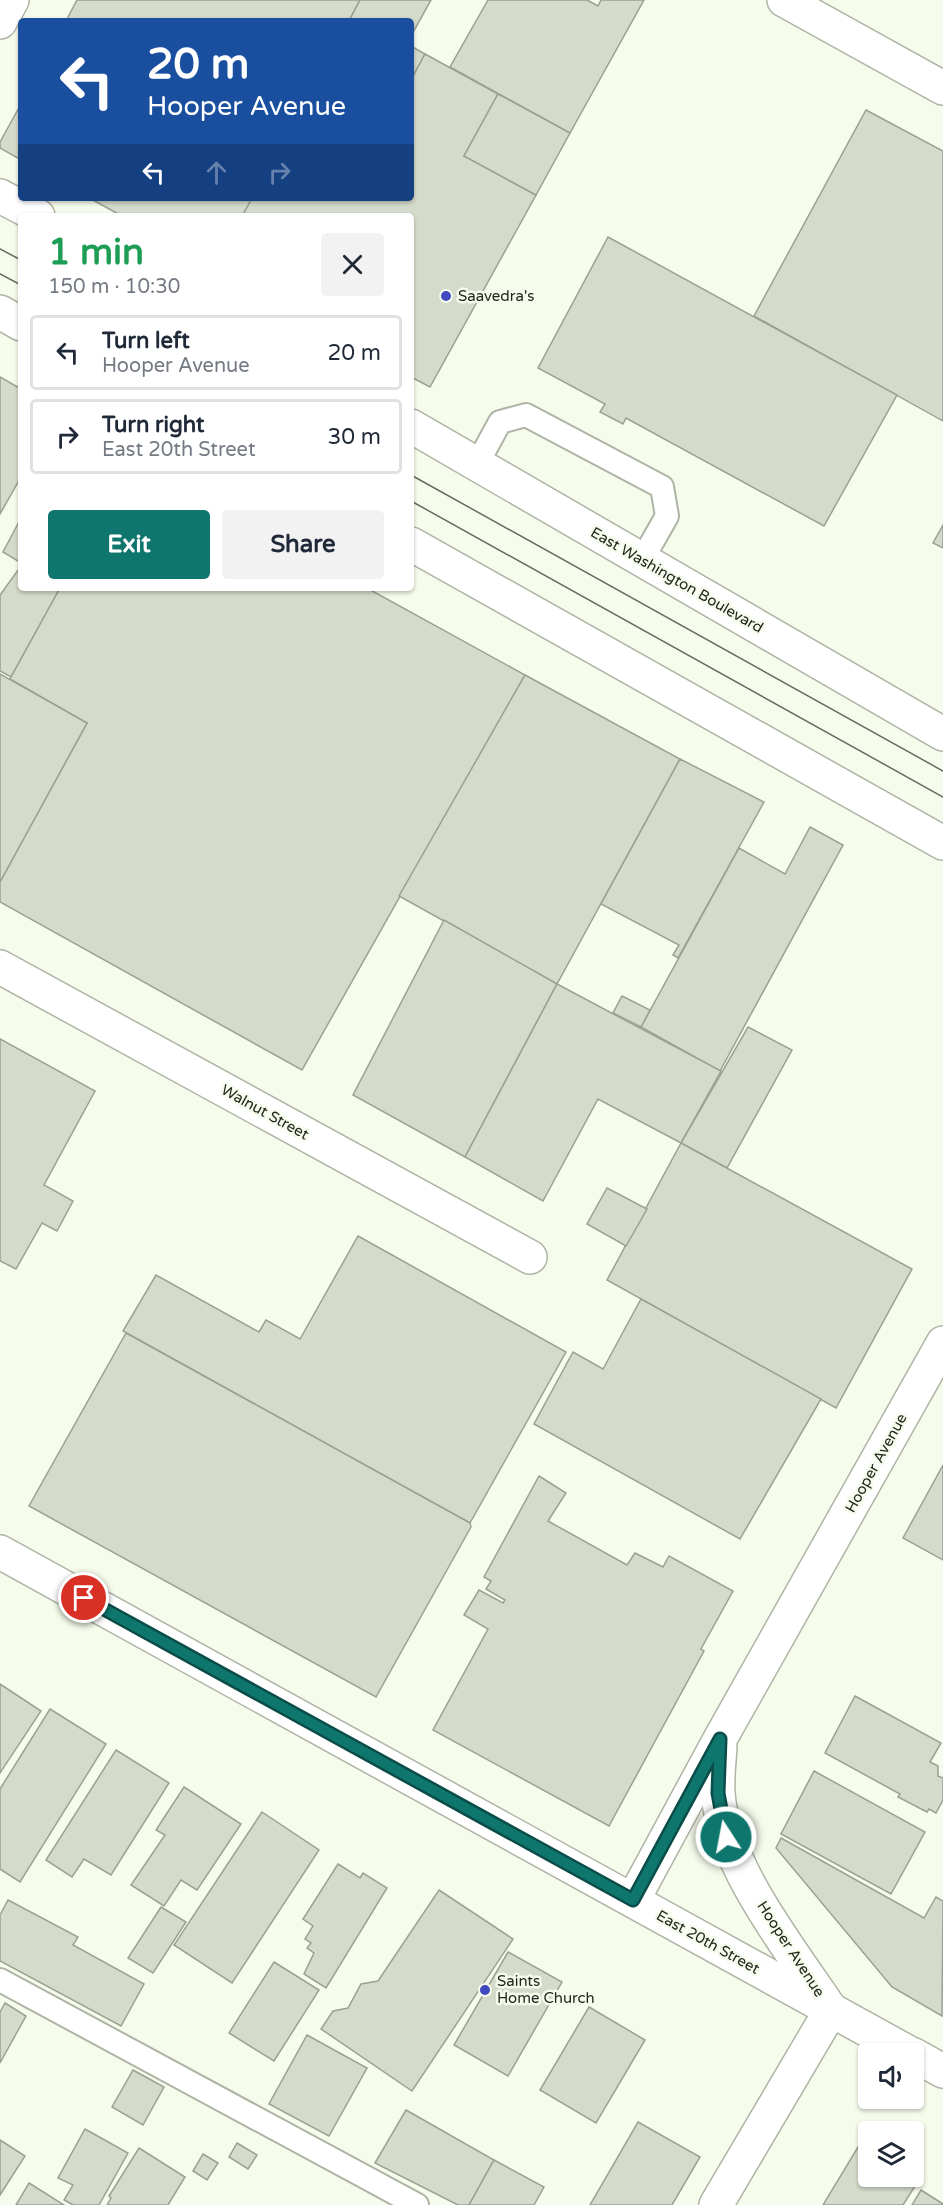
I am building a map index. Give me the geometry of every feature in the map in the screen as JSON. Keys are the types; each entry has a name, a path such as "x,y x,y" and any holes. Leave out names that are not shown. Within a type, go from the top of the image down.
{"street":[{"path":"0,22 12,0"},
{"path":"784,0 943,88"},
{"path":"0,196 32,213"},
{"path":"0,312 18,322"},
{"name":"East Washington Boulevard","path":"414,428 943,734"},
{"path":"414,546 943,843"},
{"name":"Walnut Street","path":"0,967 530,1257"},
{"name":"Hooper Avenue","path":"633,1900 720,1739 943,1343"},
{"name":"East 20th Street","path":"0,1552 892,2043"},
{"name":"Hooper Avenue","path":"716,2205 831,2010 759,1902 726,1837 718,1793 720,1739"},
{"name":"East 20th Street","path":"924,2061 943,2071"}],"lane":[{"path":"477,464 500,422 526,415 662,487 667,516 642,560"},
{"path":"0,1980 417,2205"}],"building":[{"path":"77,0 360,0 351,18 68,18"},
{"path":"360,0 431,0 414,31 414,18 351,18"},
{"path":"488,0 587,0 598,6 601,0 644,0 570,133 450,67"},
{"path":"414,48 425,54 414,74"},
{"name":"Saavedra's","path":"425,54 498,94 464,156 536,195 430,387 414,379 414,213 244,213 250,201 414,201 414,74"},
{"path":"498,94 570,133 536,195 464,156"},
{"path":"18,109 18,158 0,148 0,142"},
{"path":"866,110 943,151 943,421 754,316"},
{"path":"94,201 250,201 244,213 116,213"},
{"path":"608,237 897,395 824,526 626,418 623,424 600,412 605,404 538,368"},
{"path":"0,377 18,387 18,482 0,514"},
{"path":"18,524 18,561 3,552"},
{"path":"943,525 943,548 933,543"},
{"path":"18,570 18,591 58,591 11,677 0,671 0,595"},
{"path":"58,591 372,591 525,675 302,1070 0,902 0,882 87,723 10,679"},
{"path":"0,674 87,723 0,882"},
{"path":"525,675 680,759 557,984 399,896"},
{"path":"680,759 764,802 678,958 673,955 679,945 601,904"},
{"path":"810,827 843,845 720,1071 641,1027 739,848 785,874"},
{"path":"444,920 557,984 465,1157 353,1095"},
{"path":"557,984 721,1071 681,1143 598,1099 543,1201 465,1157"},
{"path":"622,996 650,1010 641,1027 613,1013"},
{"path":"748,1027 792,1050 727,1168 681,1143"},
{"path":"0,1039 95,1091 44,1185 73,1201 57,1231 42,1223 16,1269 0,1261"},
{"path":"681,1143 912,1269 836,1408 607,1280"},
{"path":"607,1188 647,1209 626,1246 587,1224"},
{"path":"358,1236 566,1352 470,1523 123,1331 156,1275 259,1332 266,1320 300,1339"},
{"path":"641,1299 821,1399 740,1539 534,1424 573,1352 603,1369"},
{"path":"126,1333 470,1523 471,1527 376,1697 29,1506"},
{"path":"943,1465 943,1560 903,1538"},
{"path":"539,1476 566,1493 548,1521 627,1565 635,1553 663,1567 669,1556 733,1591 701,1649 704,1651 609,1826 433,1730 488,1629 464,1615 479,1590 503,1603 505,1600 486,1589 491,1581 484,1577"},
{"path":"0,1684 41,1711 0,1773"},
{"path":"855,1696 941,1743 930,1762 938,1766 938,1776 943,1778 943,1800 936,1813 929,1809 927,1812 898,1797 900,1794 825,1753"},
{"path":"50,1709 106,1744 20,1882 0,1869 0,1789"},
{"path":"116,1750 169,1783 111,1875 84,1859 72,1877 46,1860"},
{"path":"814,1771 925,1832 891,1894 781,1834"},
{"path":"184,1787 241,1824 197,1890 181,1880 164,1906 131,1885 165,1835 156,1830"},
{"path":"262,1812 319,1850 232,1983 174,1945"},
{"path":"781,1838 924,1918 936,1897 943,1901 942,2016 892,1987 776,1848"},
{"path":"338,1864 360,1878 363,1873 387,1888 326,1988 304,1974 314,1953 307,1948 311,1943 305,1939 313,1926 303,1919"},
{"path":"439,1890 513,1939 412,2091 321,2029 333,2011 348,2008 361,1984 378,1981"},
{"path":"8,1900 78,1937 73,1945 144,1984 121,2026 0,1961 0,1915"},
{"path":"161,1907 186,1922 153,1973 128,1958"},
{"path":"508,1952 562,1982 508,2076 454,2045"},
{"path":"274,1962 319,1990 274,2061 229,2033"},
{"path":"5,2003 26,2016 0,2063 0,2012"},
{"path":"589,2007 645,2040 596,2123 540,2090"},
{"path":"307,2035 367,2068 329,2136 269,2104"},
{"path":"133,2070 164,2087 143,2125 112,2107"},
{"path":"406,2110 494,2160 469,2205 458,2205 375,2163"},
{"path":"638,2122 700,2157 672,2205 590,2205"},
{"path":"85,2129 128,2153 99,2205 73,2205 64,2200 73,2185 58,2178"},
{"path":"0,2140 25,2156 0,2195"},
{"path":"237,2143 257,2155 248,2169 229,2157"},
{"path":"858,2147 858,2187 914,2187 903,2205 823,2205"},
{"path":"139,2148 185,2177 168,2205 107,2205 111,2198 109,2196"},
{"path":"203,2154 218,2163 207,2180 193,2171"},
{"path":"494,2160 544,2187 534,2205 469,2205"},
{"path":"29,2183 64,2205 16,2205"},
{"path":"921,2190 943,2204 943,2205 912,2205"}],"tram line":[{"path":"0,249 18,258"},
{"path":"0,274 18,283"},
{"path":"414,477 943,771"},
{"path":"414,503 943,797"}],"place":[{"name":"Saavedra's","path":"446,296"},
{"name":"Saints Home Church","path":"485,1990"}],"route":[{"path":"84,1598 633,1900 720,1739 718,1793 726,1837"}]}
